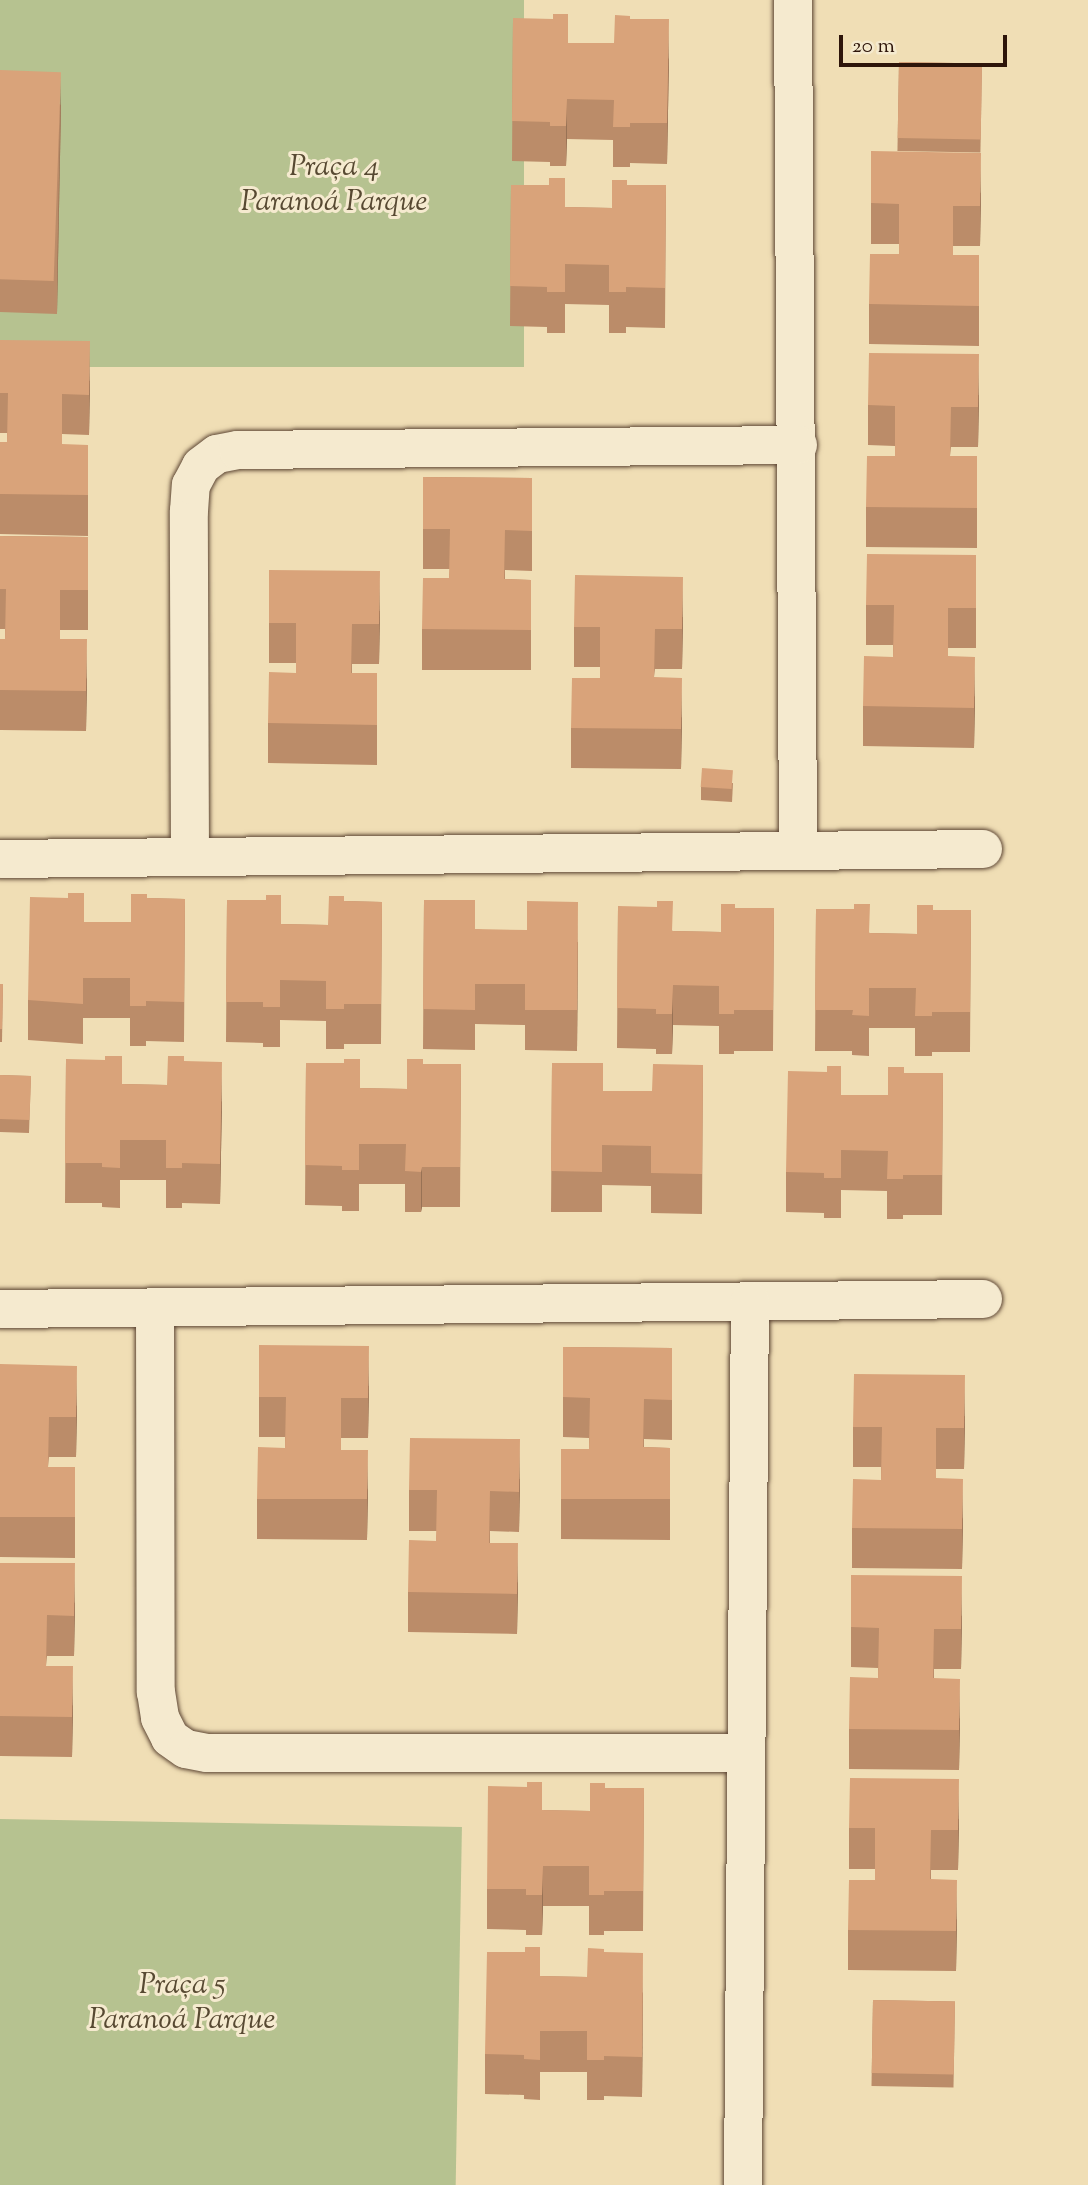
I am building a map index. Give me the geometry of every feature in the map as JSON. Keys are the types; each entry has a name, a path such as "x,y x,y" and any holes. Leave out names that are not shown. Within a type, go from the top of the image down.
{"street":[{"path":"793,0 797,851"},
{"path":"190,857 189,511 191,485 201,466 216,454 238,450 797,445"},
{"path":"0,859 983,849"},
{"path":"0,1309 983,1299"},
{"path":"743,2185 750,1301"},
{"path":"155,1308 156,1692 160,1718 170,1738 186,1749 207,1753 747,1754"}],"green space":[{"name":"Praça 4 Paranoá Parque","path":"0,0 524,0 524,367 0,367"},
{"name":"Praça 5 Paranoá Parque","path":"0,1819 462,1827 456,2185 0,2185"}],"building":[{"path":"553,14 568,14 568,43 614,43 615,15 630,16 630,19 669,19 667,123 630,123 630,127 613,127 614,100 567,99 566,126 550,126 550,122 512,121 513,18 553,19"},
{"path":"899,62 982,63 981,139 898,138"},
{"path":"0,70 61,72 54,281 0,279"},
{"path":"871,151 981,153 980,206 953,206 953,255 979,255 979,306 869,304 870,254 899,254 899,204 871,203"},
{"path":"549,178 565,178 565,207 612,208 612,180 627,180 627,185 666,185 665,288 626,287 626,292 609,292 609,265 565,264 565,292 547,292 547,287 510,286 511,185 549,185"},
{"path":"0,340 90,341 89,395 62,394 62,444 88,445 88,495 0,494 0,442 7,442 8,393 0,393"},
{"path":"869,353 979,354 978,407 951,407 950,456 977,456 977,508 866,507 867,456 895,456 895,406 868,405"},
{"path":"423,477 532,478 532,531 505,530 504,579 531,580 531,630 422,629 423,578 449,578 450,529 423,529"},
{"path":"0,536 88,537 88,590 60,590 60,639 87,639 86,691 0,690 0,639 5,639 6,589 0,589"},
{"path":"867,554 976,555 976,608 948,608 948,656 975,657 974,708 863,706 864,656 893,657 894,605 866,605"},
{"path":"269,570 380,571 379,624 352,624 351,673 377,673 377,725 268,723 269,672 296,673 296,623 269,623"},
{"path":"575,575 683,577 682,629 655,629 654,677 682,678 681,729 571,728 572,678 600,678 600,627 574,627"},
{"path":"702,768 733,770 732,789 701,787"},
{"path":"68,893 84,893 84,922 131,922 131,894 147,894 147,898 185,899 184,1002 146,1001 146,1006 130,1006 130,978 83,978 83,1004 28,1000 30,897 68,898"},
{"path":"266,895 281,895 281,924 328,925 329,896 344,896 344,901 382,902 381,1004 344,1004 344,1009 326,1009 326,981 280,980 280,1007 263,1007 263,1002 226,1002 227,900 266,900"},
{"path":"424,900 475,900 475,929 527,930 527,901 578,902 577,1010 525,1010 525,984 475,984 475,1010 423,1009"},
{"path":"657,901 673,901 672,931 721,932 721,904 735,904 735,908 774,908 773,1010 734,1010 734,1014 719,1014 719,986 673,985 672,1014 656,1014 656,1009 617,1008 618,906 657,907"},
{"path":"854,904 870,904 869,933 917,934 917,905 933,905 933,910 971,910 970,1012 932,1012 932,1016 915,1016 916,988 869,988 869,1016 852,1015 853,1010 815,1010 816,909 854,909"},
{"path":"0,984 3,984 2,1029 0,1029"},
{"path":"105,1056 122,1056 122,1084 167,1085 168,1056 184,1056 184,1061 222,1062 220,1164 182,1163 182,1168 166,1168 166,1140 120,1140 120,1168 102,1167 102,1163 65,1163 66,1059 105,1060"},
{"path":"344,1059 360,1059 360,1088 407,1089 407,1059 423,1059 423,1064 461,1064 460,1167 422,1167 421,1172 405,1171 406,1144 359,1144 359,1170 342,1170 342,1166 305,1165 306,1063 344,1063"},
{"path":"552,1063 603,1063 603,1091 652,1091 653,1064 703,1065 702,1174 651,1173 651,1146 602,1145 602,1172 551,1171"},
{"path":"827,1066 841,1066 841,1095 888,1095 888,1067 904,1067 904,1073 943,1073 942,1175 903,1175 903,1179 887,1179 888,1151 841,1150 841,1178 824,1178 824,1173 786,1172 788,1071 827,1072"},
{"path":"0,1075 31,1076 29,1120 0,1119"},
{"path":"259,1345 369,1346 368,1398 341,1398 341,1450 368,1450 367,1499 257,1499 258,1447 285,1448 286,1397 259,1397"},
{"path":"563,1347 672,1348 672,1400 644,1399 643,1447 670,1448 670,1499 561,1499 561,1449 589,1449 590,1398 563,1397"},
{"path":"0,1364 77,1366 76,1417 49,1417 48,1467 75,1467 75,1517 0,1517"},
{"path":"854,1374 965,1375 964,1428 936,1428 936,1478 963,1479 962,1529 852,1528 853,1479 881,1480 882,1427 853,1427"},
{"path":"410,1438 520,1439 519,1492 490,1491 489,1543 518,1543 517,1594 408,1592 409,1540 436,1541 437,1490 409,1490"},
{"path":"0,1563 75,1563 74,1616 47,1615 46,1666 73,1666 72,1717 0,1716"},
{"path":"851,1575 962,1576 961,1629 934,1629 933,1678 960,1679 959,1730 849,1729 850,1677 878,1678 879,1628 851,1627"},
{"path":"850,1778 959,1779 958,1830 931,1830 930,1879 957,1880 956,1931 848,1930 849,1880 875,1880 875,1828 849,1828"},
{"path":"527,1782 542,1782 542,1810 590,1811 590,1783 605,1783 605,1788 644,1788 643,1891 604,1891 604,1895 589,1895 589,1866 543,1866 542,1895 526,1895 526,1889 487,1889 488,1786 527,1787"},
{"path":"525,1947 540,1947 540,1976 587,1977 588,1948 604,1949 604,1952 643,1953 642,2057 604,2056 604,2060 587,2060 587,2031 540,2031 540,2060 524,2059 524,2055 485,2054 487,1952 525,1952"},
{"path":"873,2000 955,2001 954,2074 872,2073"}]}
